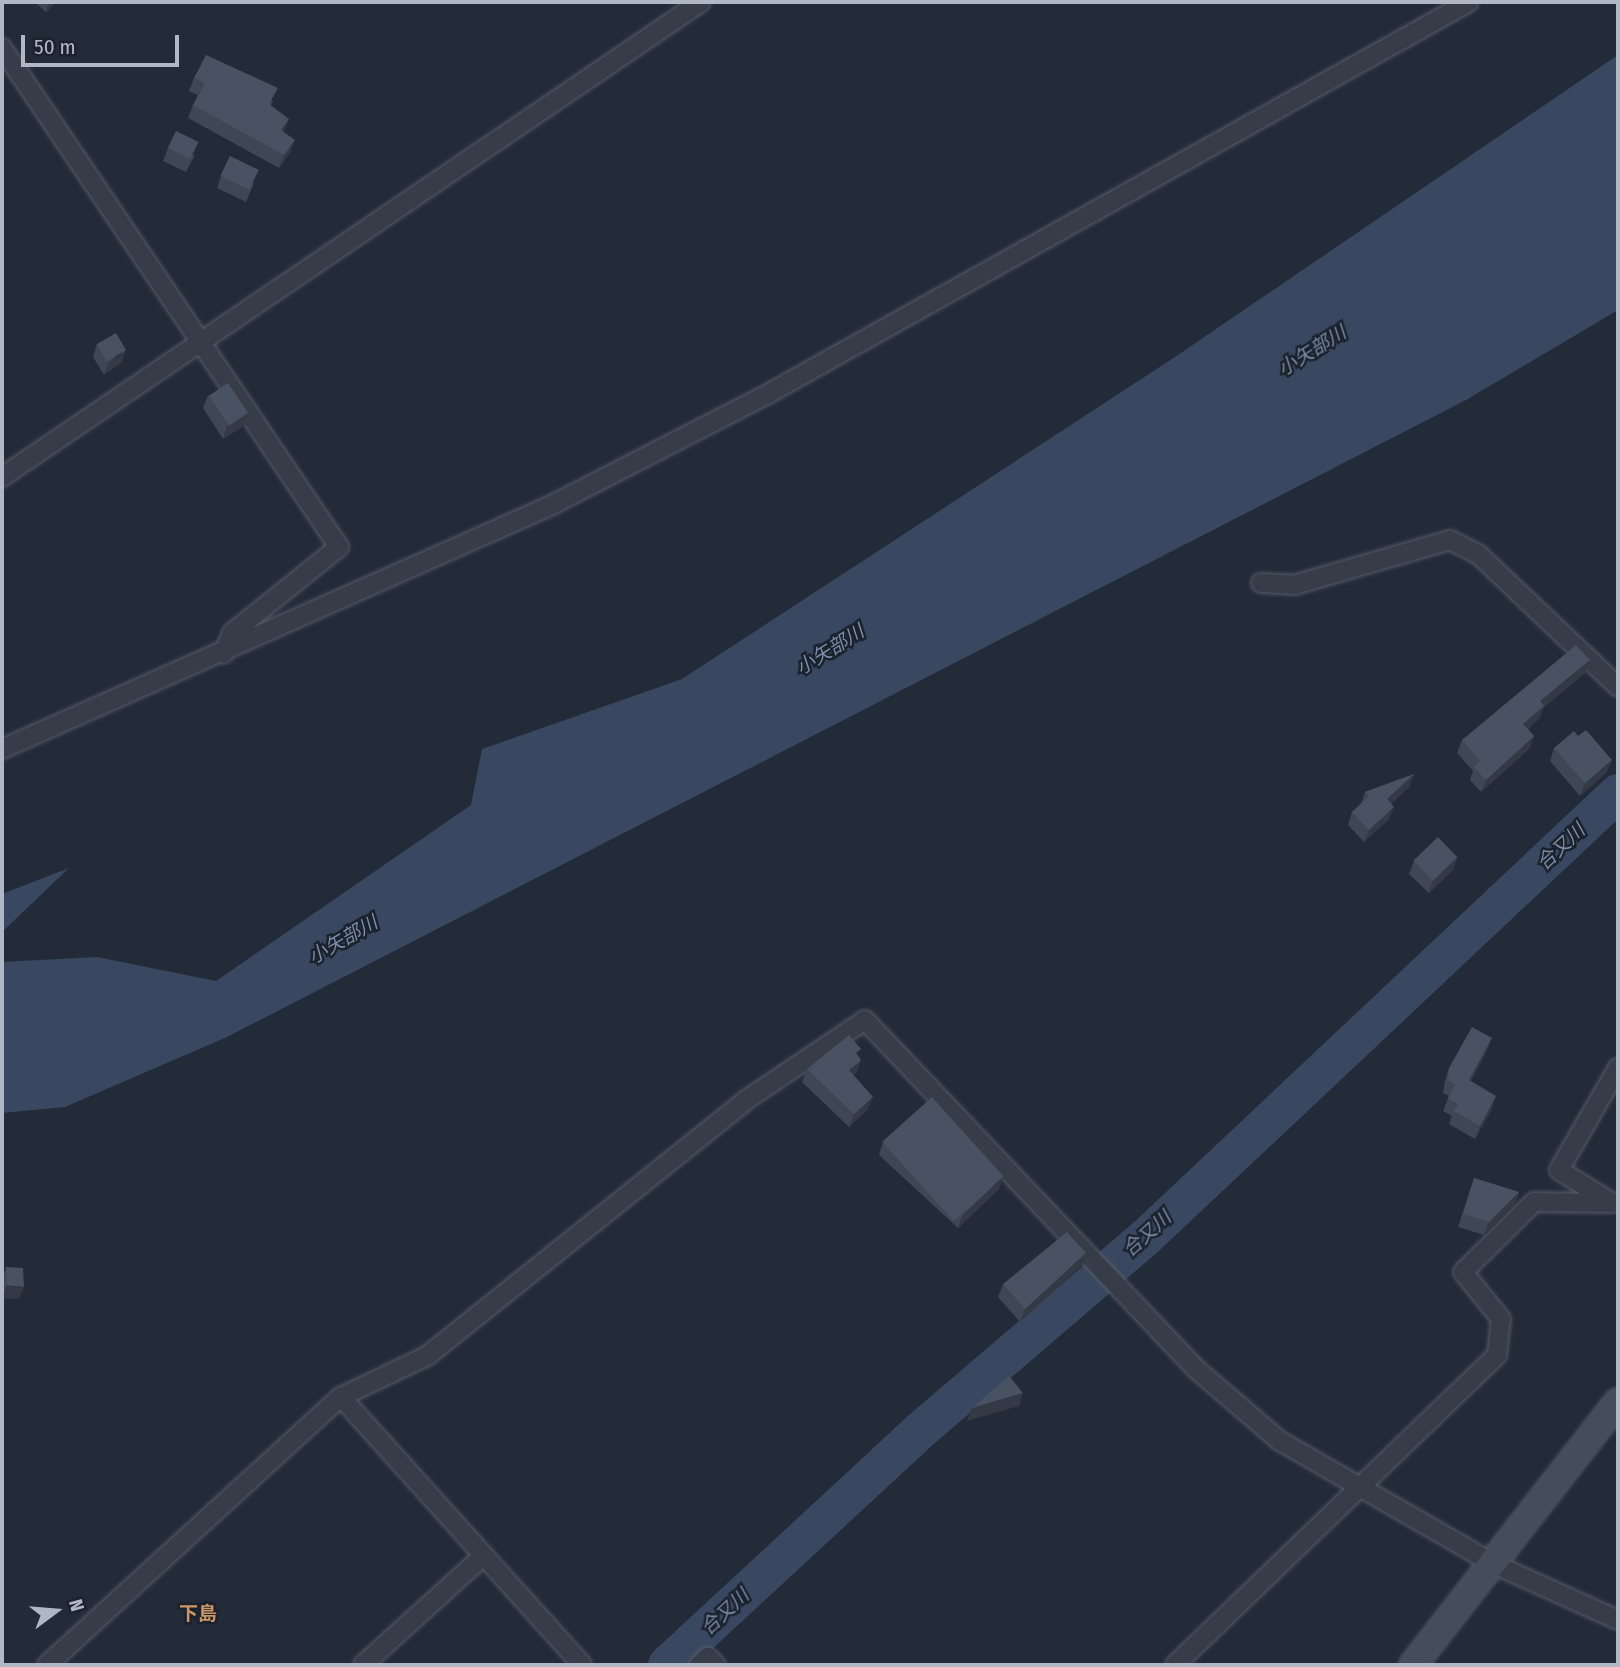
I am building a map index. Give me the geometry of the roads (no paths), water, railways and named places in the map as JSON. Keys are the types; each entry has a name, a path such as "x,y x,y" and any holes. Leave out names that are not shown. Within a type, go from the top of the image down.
{"street":[{"path":"2,477 202,344 701,2"},
{"path":"2,749 554,504 766,394 1469,2"},
{"path":"2,48 339,547 232,633 223,653"},
{"path":"1261,583 1294,585 1450,540 1478,554 1618,687"},
{"path":"47,1665 341,1397 427,1356 746,1100 865,1020 1093,1257 1196,1369 1280,1441 1362,1492 1496,1564 1618,1620"},
{"path":"1615,1204 1559,1170 1618,1068"},
{"path":"1175,1665 1362,1492 1497,1355 1501,1319 1464,1272 1534,1202 1615,1204"},
{"path":"341,1397 576,1659 556,1665"},
{"path":"1413,1665 1496,1564 1618,1402"},
{"path":"363,1665 482,1557"},
{"path":"699,1665 708,1657 716,1665"}],"water":[{"name":"小矢部川","path":"1618,55 1618,310 1466,400 227,1037 65,1107 2,1113 2,962 97,957 216,981 471,805 482,749 682,679 1175,357"},
{"path":"69,868 2,932 2,894"}],"waterway":[{"name":"合又川","path":"667,1665 922,1429 1146,1237 1618,793"}],"district":[{"name":"下島","path":"198,1614"}]}
